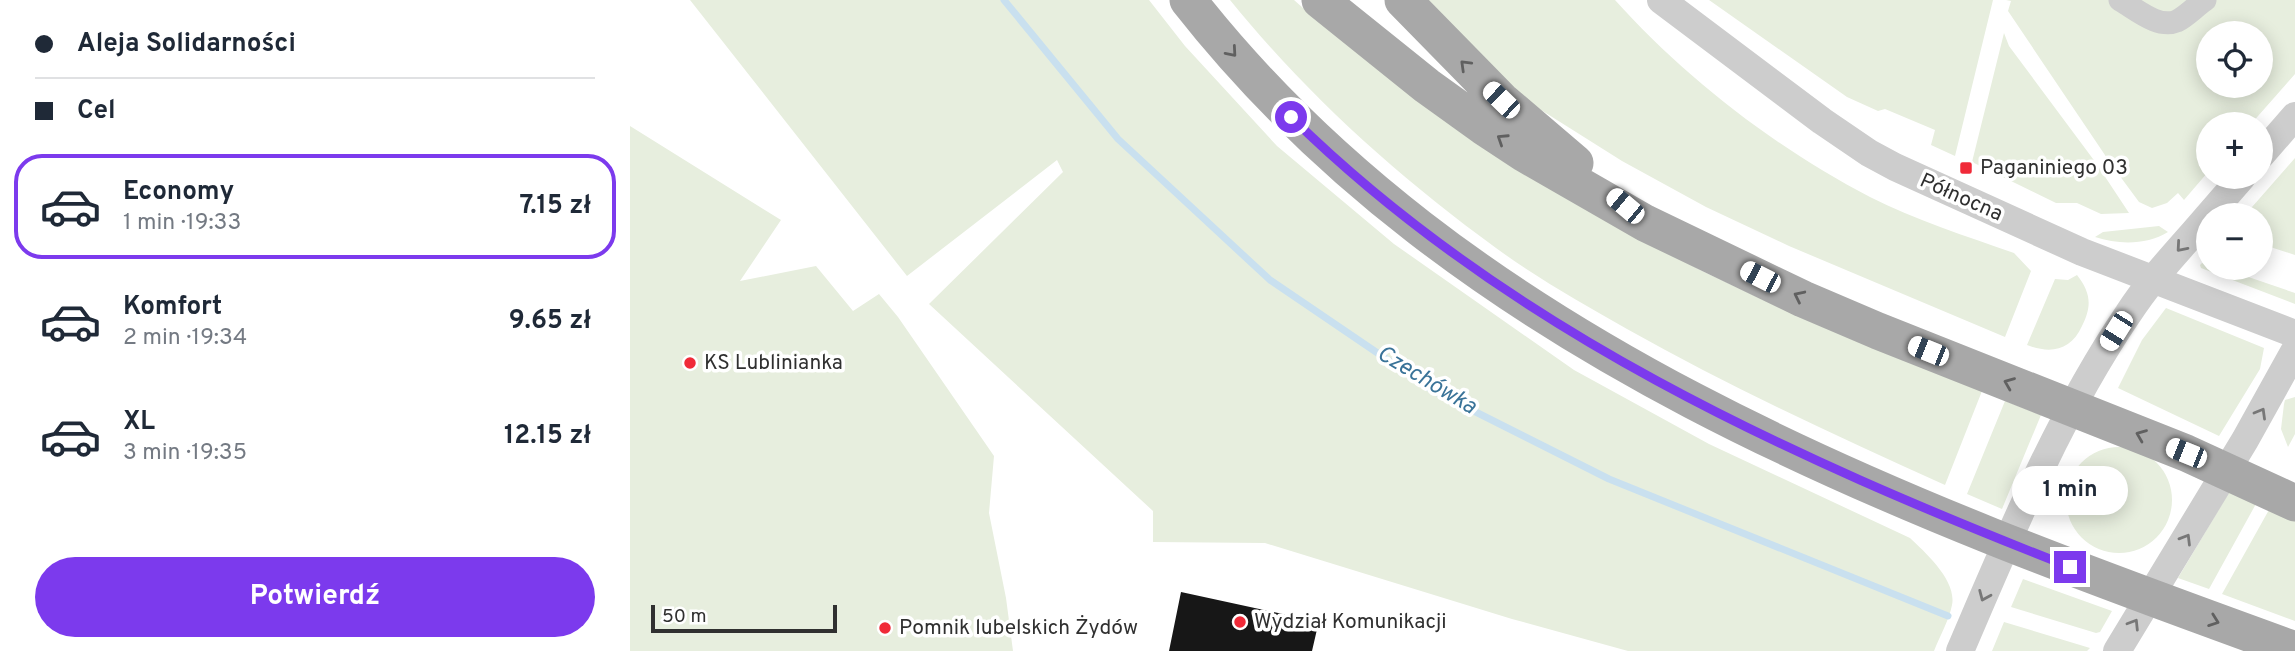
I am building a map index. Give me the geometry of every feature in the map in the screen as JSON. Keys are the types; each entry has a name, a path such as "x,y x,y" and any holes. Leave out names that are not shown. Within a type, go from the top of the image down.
{"main road":[{"path":"1188,0 1264,88 1316,141 1380,196 1504,290 1599,349 1738,424 1829,467 2150,597 2295,650"},
{"path":"1320,0 1427,86 1484,127 1525,154 1645,223 1803,299 2226,471 2295,503"},
{"path":"1403,0 1501,100 1645,223"}],"street":[{"name":"Północna","path":"1661,0 1822,121 1870,153 1918,179 2082,251 2295,334"},
{"path":"2120,0 2158,22 2168,23 2178,20 2205,0"},
{"path":"2273,141 2295,116"},
{"path":"2219,203 2232,189"},
{"path":"1960,651 2008,541 2104,350 2154,278 2196,230"},
{"path":"2117,651 2263,411 2295,350"}],"green space":[{"path":"690,0 1149,0 1185,46 1277,146 1394,244 1574,370 1709,444 1910,538 1939,568 1952,596 1949,616 1934,651 1628,651 1512,619 1265,543 1153,542 1153,511 929,304 1063,172 1057,160 907,276"},
{"path":"1230,0 1294,0 1320,23 1619,227 1700,270 1802,318 1982,391 1945,485 1705,371 1594,310 1512,259 1459,221 1355,133 1290,69"},
{"path":"1420,0 1615,0 1671,57 1702,84 1801,157 1887,205 2014,253 2031,271 2005,337 1789,246 1706,207 1622,161 1514,93"},
{"path":"1709,0 1993,0 1955,156 1931,145 1935,130 1885,109 1878,111 1847,97"},
{"path":"2006,0 2295,0 2295,74 2262,112 2196,112 2196,186 2184,200 2178,193 2167,203 2152,208 2139,202 2111,164 2008,11 2011,1"},
{"path":"2004,33 2009,46 2096,163 2129,213 2101,214 2077,203 2056,203 1972,162"},
{"path":"630,126 781,220 740,281 816,266 853,311 879,294 898,317 994,456 989,513 1006,598 1013,651 630,651"},
{"path":"2295,158 2295,255 2273,248 2273,203 2256,203 2268,189 2273,189 2273,183"},
{"path":"2159,226 2168,232 2142,241 2123,242 2095,237 2103,232"},
{"path":"2077,275 2085,288 2089,306 2082,326 2072,341 2052,350 2027,345 2055,279 2068,280"},
{"path":"2232,280 2257,280 2295,293 2295,304"},
{"path":"2166,308 2264,348 2260,369 2219,436 2118,388 2142,340"},
{"path":"2295,397 2295,434 2288,447 2281,429 2284,404 2285,400"},
{"path":"2005,401 2041,415 2002,509 1967,494"},
{"path":"2119,447 2139,451 2156,463 2168,480 2172,500 2168,520 2156,537 2139,549 2119,553 2099,549 2082,537 2070,520 2066,500 2070,480 2082,463 2099,451"},
{"path":"2231,489 2257,502 2209,589 2178,578"},
{"path":"2270,508 2295,520 2295,621 2222,594"},
{"path":"2023,579 2112,611 2100,632 2096,633 2011,607"},
{"path":"2004,622 2090,648 2087,651 1992,651"}],"building":[{"name":"Wydział Komunikacji","path":"1181,592 1292,616 1291,619 1318,625 1312,651 1169,651"}],"waterway":[{"name":"Czechówka","path":"1004,0 1118,139 1270,280 1432,390 1609,479 1948,616"}],"place":[{"name":"Paganiniego 03","path":"1966,168"},
{"name":"KS Lublinianka","path":"690,363"},
{"name":"Wydział Komunikacji","path":"1240,622"},
{"name":"Pomnik lubelskich Żydów","path":"885,628"}],"route":[{"path":"1291,117 1344,166 1449,250 1504,290 1599,349 1777,443 2070,567"}]}
